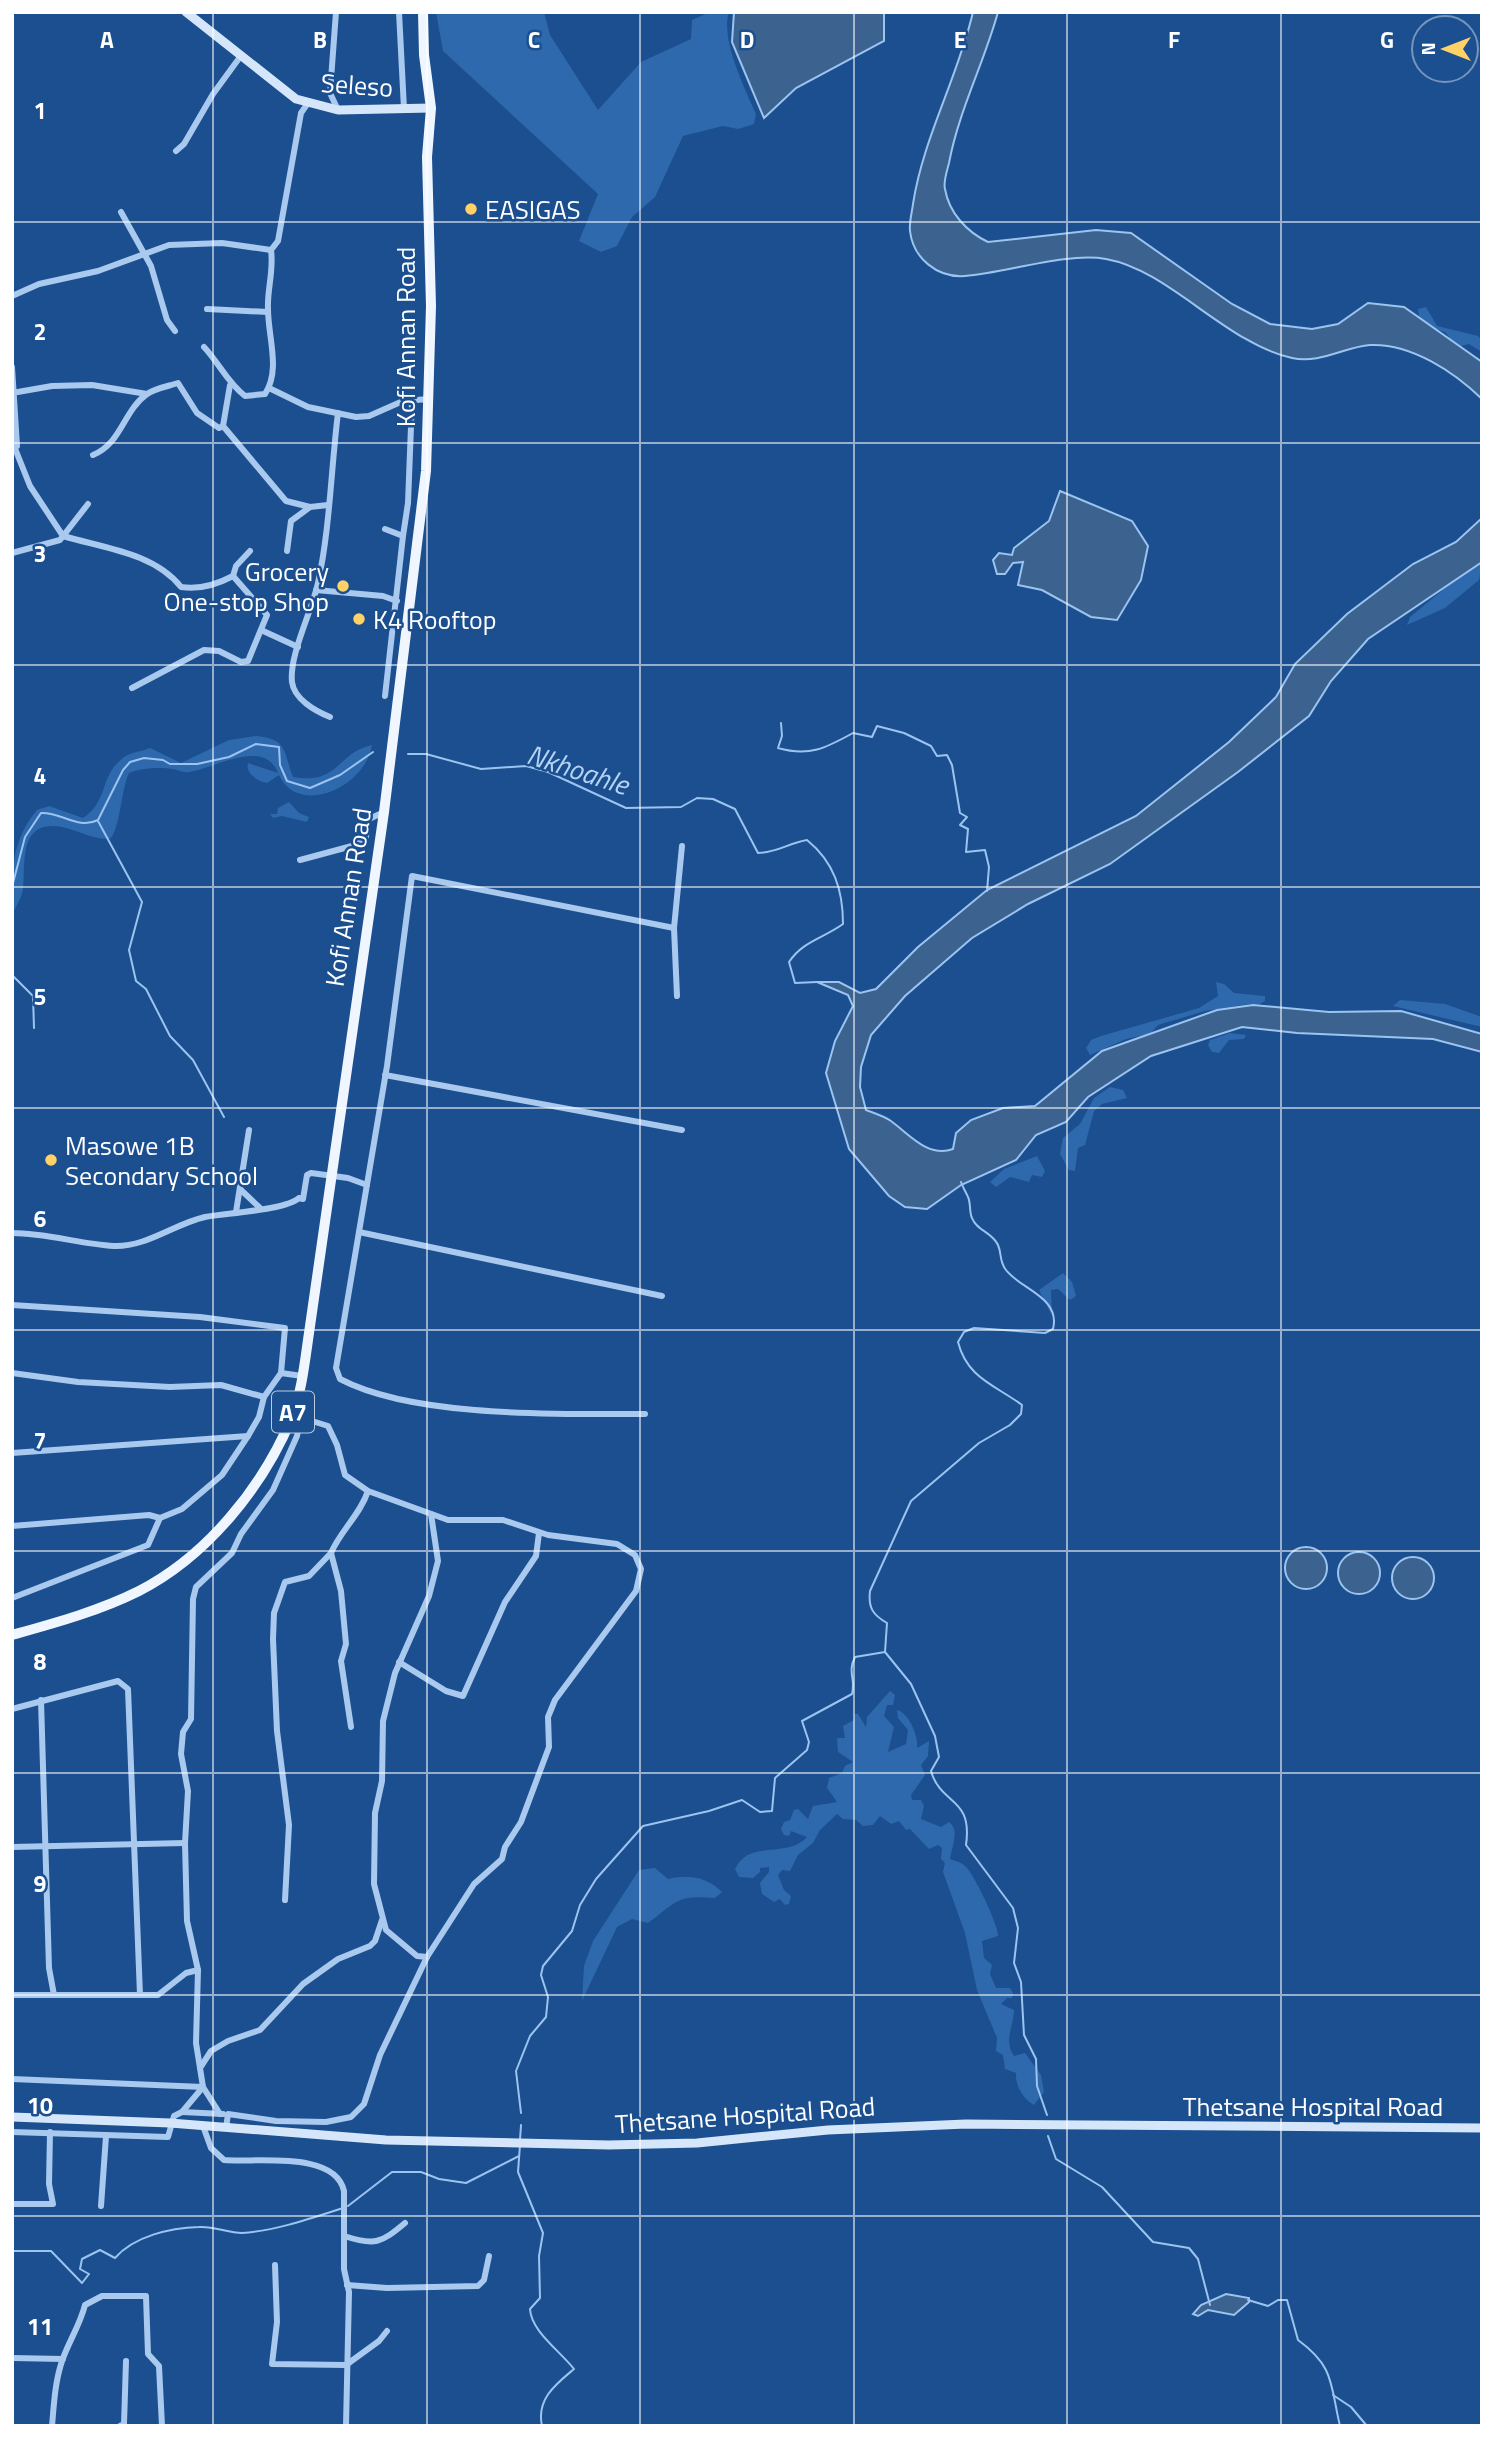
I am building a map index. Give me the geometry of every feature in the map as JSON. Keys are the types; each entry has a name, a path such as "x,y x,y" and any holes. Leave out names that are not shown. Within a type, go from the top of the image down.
{"main road":[{"name":"Seleso","path":"186,12 280,89 308,103 338,110 431,108"},
{"name":"Kofi Annan Road","path":"12,1634 62,1621 140,1591 189,1556 226,1522 265,1472 297,1416 384,812 426,471 431,306 427,157 431,108 424,55 423,12"},
{"name":"Thetsane Hospital Road","path":"12,2117 170,2123 375,2140 671,2144 828,2130 966,2124 1482,2128"}],"street":[{"path":"336,12 330,93 338,110"},
{"path":"399,12 404,109"},
{"path":"176,151 184,144 213,94 240,57"},
{"path":"204,347 230,385 244,396 265,394 273,383 268,312 274,265 271,250 278,241 301,113 308,103"},
{"path":"121,212 144,253 161,293 167,320 175,331"},
{"path":"12,296 39,284 98,271 144,253 188,243 222,243 271,250"},
{"path":"207,309 268,312"},
{"path":"12,367 19,455"},
{"path":"93,455 113,444 137,404 147,394 178,383 203,418 219,428 223,426"},
{"path":"14,392 52,386 92,385 147,394"},
{"path":"230,385 223,426 286,501 310,507 328,505"},
{"path":"269,388 290,401 356,417 369,416 391,405 429,399"},
{"path":"385,696 408,503 412,401"},
{"path":"330,717 317,712 297,694 292,681 298,647 316,590 338,413"},
{"path":"12,441 30,486 63,536 150,561 169,572 181,587 193,589 216,584 233,576 236,566 250,551"},
{"path":"12,553 60,540 88,504"},
{"path":"287,551 291,521 310,507"},
{"path":"385,529 403,536"},
{"path":"132,688 204,650 219,651 241,663 248,661 267,615 265,609 233,576"},
{"path":"316,590 383,596 397,601"},
{"path":"261,630 298,647"},
{"path":"391,658 404,661"},
{"path":"300,860 352,846 366,838 367,820 384,812"},
{"path":"677,996 674,928 682,846"},
{"path":"645,1414 534,1413 401,1400 362,1391 340,1379 336,1368 385,1075 412,876 674,928"},
{"path":"385,1075 682,1130"},
{"path":"236,1212 241,1190 242,1154 248,1130"},
{"path":"12,1233 43,1233 114,1246 128,1245 152,1239 199,1219 260,1208 283,1207 299,1198 303,1199 307,1175 311,1173 332,1175 367,1185"},
{"path":"241,1190 260,1208"},
{"path":"359,1233 662,1296"},
{"path":"12,1305 200,1317 285,1328 281,1373 264,1397 259,1417 222,1475 182,1509 160,1518 149,1515 12,1526"},
{"path":"12,1373 78,1382 170,1387 221,1385 264,1397"},
{"path":"281,1373 302,1376"},
{"path":"181,2112 220,2114 228,2114 294,2122 326,2122 351,2117 364,2104 380,2055 389,2042 427,1956 474,1884 502,1859 549,1747 547,1728 550,1711 569,1678 607,1633 639,1584 639,1561 624,1546 539,1532 503,1520 448,1520 368,1491 345,1475 337,1445 328,1426 297,1416 297,1436 266,1502 241,1534 232,1553 196,1587 192,1626 191,1718 183,1732 180,1745 188,1791 185,1843 187,1921 198,1970 196,2043 203,2087 220,2114"},
{"path":"12,1453 248,1436"},
{"path":"285,1899 289,1825 277,1731 274,1613 285,1582 309,1576 331,1553 351,1520 362,1509 368,1491"},
{"path":"427,1956 417,1956 392,1938 382,1920 374,1884 375,1813 382,1781 383,1721 399,1662 429,1596 438,1561 432,1514"},
{"path":"12,1598 148,1545 160,1518"},
{"path":"399,1662 446,1691 463,1696 505,1602 536,1556 539,1532"},
{"path":"331,1553 344,1611 346,1644 341,1661 351,1727"},
{"path":"12,1709 118,1681 128,1689 136,1843 139,1994"},
{"path":"41,1700 49,1968 54,1995"},
{"path":"12,1847 185,1843"},
{"path":"200,2068 211,2051 228,2040 260,2029 303,1984 338,1959 370,1946 376,1941 382,1920"},
{"path":"12,1995 158,1996 186,1973 198,1970"},
{"path":"12,2079 203,2087"},
{"path":"12,2132 168,2137 174,2116 181,2112 203,2087"},
{"path":"226,2128 228,2114"},
{"path":"203,2126 208,2143 218,2158 231,2161 297,2161 312,2165 341,2180 347,2285 346,2426"},
{"path":"12,2204 53,2204 49,2184 50,2132"},
{"path":"101,2206 106,2136"},
{"path":"344,2236 372,2244 386,2238 405,2223"},
{"path":"347,2285 387,2288 478,2286 484,2280 489,2256"},
{"path":"275,2265 277,2322 272,2364 346,2365 379,2341 387,2331"},
{"path":"52,2426 54,2389 63,2358 80,2326 85,2305 102,2296 145,2296 148,2354 159,2366 162,2426"},
{"path":"12,2358 63,2358"},
{"path":"120,2426 124,2424 126,2361"}],"shaded area":[{"path":"436,12 544,12 550,35 598,110 641,62 691,39 692,20 710,12 729,12 727,23 731,49 756,114 754,124 738,129 723,126 683,136 655,197 632,217 617,246 601,252 579,241 598,194 443,51"},
{"path":"734,12 884,12 884,41 796,88 764,118 732,42"},
{"path":"973,12 998,12 953,143 945,189 955,214 973,233 988,242 1096,230 1131,233 1232,304 1270,324 1312,329 1338,324 1368,303 1404,307 1482,362 1482,399 1431,361 1401,349 1370,345 1312,359 1292,358 1267,350 1220,323 1152,277 1106,259 1073,258 965,276 945,274 928,264 921,258 912,241 910,228 913,204 924,155 959,60"},
{"path":"1426,307 1437,326 1478,336 1482,340 1482,352 1469,344 1457,347 1445,332 1428,327 1419,318 1418,309"},
{"path":"1060,491 1132,521 1148,546 1141,580 1117,620 1091,617 1042,590 1018,585 1023,562 1013,563 1005,574 997,574 993,560 999,553 1012,555 1014,548 1049,521"},
{"path":"1482,518 1482,562 1368,639 1331,681 1309,716 1238,772 1110,864 1028,904 972,938 905,996 871,1035 861,1067 860,1087 866,1110 888,1119 927,1148 944,1151 953,1149 956,1133 971,1120 1003,1108 1035,1106 1102,1051 1217,1010 1253,1005 1329,1012 1401,1011 1482,1034 1482,1052 1433,1039 1297,1033 1242,1027 1151,1056 1088,1097 1066,1122 1036,1135 1016,1160 961,1185 927,1209 905,1207 889,1196 849,1149 826,1073 835,1041 853,1006 848,995 817,982 839,982 860,993 876,989 918,947 987,890 1136,816 1229,742 1276,697 1295,664 1347,614 1413,564 1456,542"},
{"path":"1482,563 1479,580 1445,608 1407,625 1410,617 1456,579"},
{"path":"256,736 279,743 293,777 320,776 351,754 372,745 367,760 357,774 330,792 315,795 301,794 288,788 279,775 267,783 256,778 248,770 248,763 278,773 271,762 262,757 237,758 189,772 156,768 129,773 116,827 110,839 58,826 40,828 33,833 26,850 22,892 12,914 17,846 37,810 49,806 83,818 97,804 115,765 132,753 150,748 181,763 229,740"},
{"path":"289,802 299,813 309,817 307,822 282,816 273,818 270,814 277,814 278,808"},
{"path":"1216,982 1224,984 1234,993 1265,996 1265,1001 1258,1005 1205,1011 1158,1025 1150,1034 1126,1039 1090,1055 1086,1048 1091,1040 1101,1036 1199,1008 1218,996"},
{"path":"1400,1000 1445,1004 1482,1017 1482,1027 1393,1006"},
{"path":"1230,1033 1246,1035 1244,1039 1229,1040 1219,1053 1212,1052 1208,1045 1210,1040"},
{"path":"1110,1087 1123,1090 1127,1098 1102,1104 1094,1111 1085,1145 1078,1148 1075,1171 1069,1170 1060,1154 1063,1138 1080,1124 1094,1098"},
{"path":"1037,1156 1045,1171 1042,1177 1032,1175 1029,1182 1010,1177 996,1187 990,1182 1004,1169"},
{"path":"1063,1273 1072,1282 1076,1296 1070,1300 1058,1289 1051,1290 1052,1316 1039,1290"},
{"path":"1306,1547 1321,1553 1327,1568 1321,1583 1306,1589 1291,1583 1285,1568 1291,1553"},
{"path":"1359,1552 1374,1558 1380,1573 1374,1588 1359,1594 1344,1588 1338,1573 1344,1558"},
{"path":"1413,1557 1428,1563 1434,1578 1428,1593 1413,1599 1398,1593 1392,1578 1398,1563"},
{"path":"890,1691 895,1695 893,1705 887,1705 884,1716 894,1727 888,1752 906,1744 908,1730 898,1718 897,1710 910,1722 917,1739 917,1748 929,1741 928,1756 921,1765 925,1775 911,1795 912,1800 921,1800 924,1806 921,1819 941,1827 949,1822 952,1825 954,1839 950,1859 962,1863 969,1870 997,1930 998,1936 982,1941 984,1958 992,1965 990,1974 996,1988 1010,1988 1013,1993 1012,1998 1007,1998 1001,2004 1014,2010 1009,2039 1011,2050 1014,2056 1025,2053 1041,2075 1044,2092 1034,2105 1020,2091 1016,2073 1005,2069 1003,2055 996,2051 997,2038 977,1990 965,1933 943,1872 945,1863 941,1859 942,1848 938,1845 929,1849 899,1821 891,1824 880,1816 873,1825 863,1826 856,1820 843,1819 837,1814 820,1830 813,1843 798,1855 790,1871 782,1870 778,1875 784,1890 791,1896 789,1904 785,1905 780,1899 774,1902 762,1894 760,1883 769,1872 769,1867 760,1868 760,1872 753,1878 739,1877 735,1869 749,1854 789,1847 807,1837 791,1831 789,1836 784,1835 781,1829 784,1822 790,1820 794,1810 798,1809 808,1819 813,1806 837,1802 827,1788 829,1778 842,1773 845,1766 853,1762 838,1752 837,1738 845,1738 843,1726 854,1720 854,1714 858,1714 866,1727 867,1717"},
{"path":"655,1868 668,1879 697,1878 722,1892 715,1898 677,1901 648,1923 632,1919 617,1927 582,2001 584,1966 593,1941 639,1870"},
{"path":"1226,2294 1249,2298 1249,2302 1234,2315 1208,2310 1198,2316 1193,2314 1201,2305"}],"waterway":[{"path":"781,723 782,736 778,748 789,751 817,750 853,733 872,737 877,726 904,733 931,746 937,756 947,755 952,765 960,813 967,817 960,825 968,829 966,852 985,850 989,867 987,891"},
{"name":"Nkhoahle","path":"12,887 25,837 41,813 84,823 98,820 123,770 130,762 144,758 163,760 170,764 197,764 229,757 256,744 279,747 280,765 287,781 310,788 340,775 373,752"},
{"name":"Nkhoahle","path":"408,754 426,754 481,769 526,766 548,772 626,808 681,807 697,798 713,799 735,809 758,853 807,840 830,867 839,888 843,912 843,924 807,945 789,962 795,983 817,982"},
{"path":"98,821 142,902 129,950 136,981 146,989 170,1036 193,1060 224,1117"},
{"path":"12,975 33,996 34,1028"},
{"path":"521,2113 516,2071 530,2036 546,2017 548,1997 541,1975 543,1966 572,1931 580,1905 596,1879 643,1826 709,1811 742,1800 760,1812 772,1811 775,1778 807,1750 809,1742 802,1721 852,1694 852,1667 855,1657 885,1652 887,1623 873,1610 870,1591 911,1501 979,1443 1010,1425 1021,1414 1022,1405 975,1372 962,1354 958,1342 964,1332 974,1328 1045,1333 1053,1329 1054,1318 1045,1301 1006,1270 995,1241 974,1222 969,1199 961,1182"},
{"path":"885,1652 911,1684 935,1736 939,1757 931,1771 942,1790 961,1809 967,1829 966,1845 1013,1908 1018,1928 1014,1963 1021,1982 1024,2035 1036,2059 1037,2086 1047,2115"},
{"path":"520,2140 521,2125"},
{"path":"1048,2136 1056,2159 1102,2187 1153,2242 1189,2248 1198,2259 1210,2305"},
{"path":"520,2145 518,2172 543,2233 539,2256 540,2298 530,2309 535,2325 574,2369 554,2387 545,2400 541,2416 542,2426"},
{"path":"348,2206 392,2172 421,2172 439,2179 466,2183 519,2156"},
{"path":"12,2251 51,2251 82,2283 89,2274 80,2269 82,2259 100,2250 115,2258 142,2239 176,2229 199,2227 237,2233 255,2232 293,2224 343,2208"},
{"path":"1248,2300 1268,2306 1278,2300 1287,2300 1298,2340 1319,2359 1329,2377 1340,2426"},
{"path":"1333,2395 1351,2407 1367,2426"}],"place":[{"name":"EASIGAS","path":"471,209"},
{"name":"Grocery One-stop Shop","path":"343,586"},
{"name":"K4 Rooftop","path":"359,619"},
{"name":"Masowe 1B Secondary School","path":"51,1160"}]}
